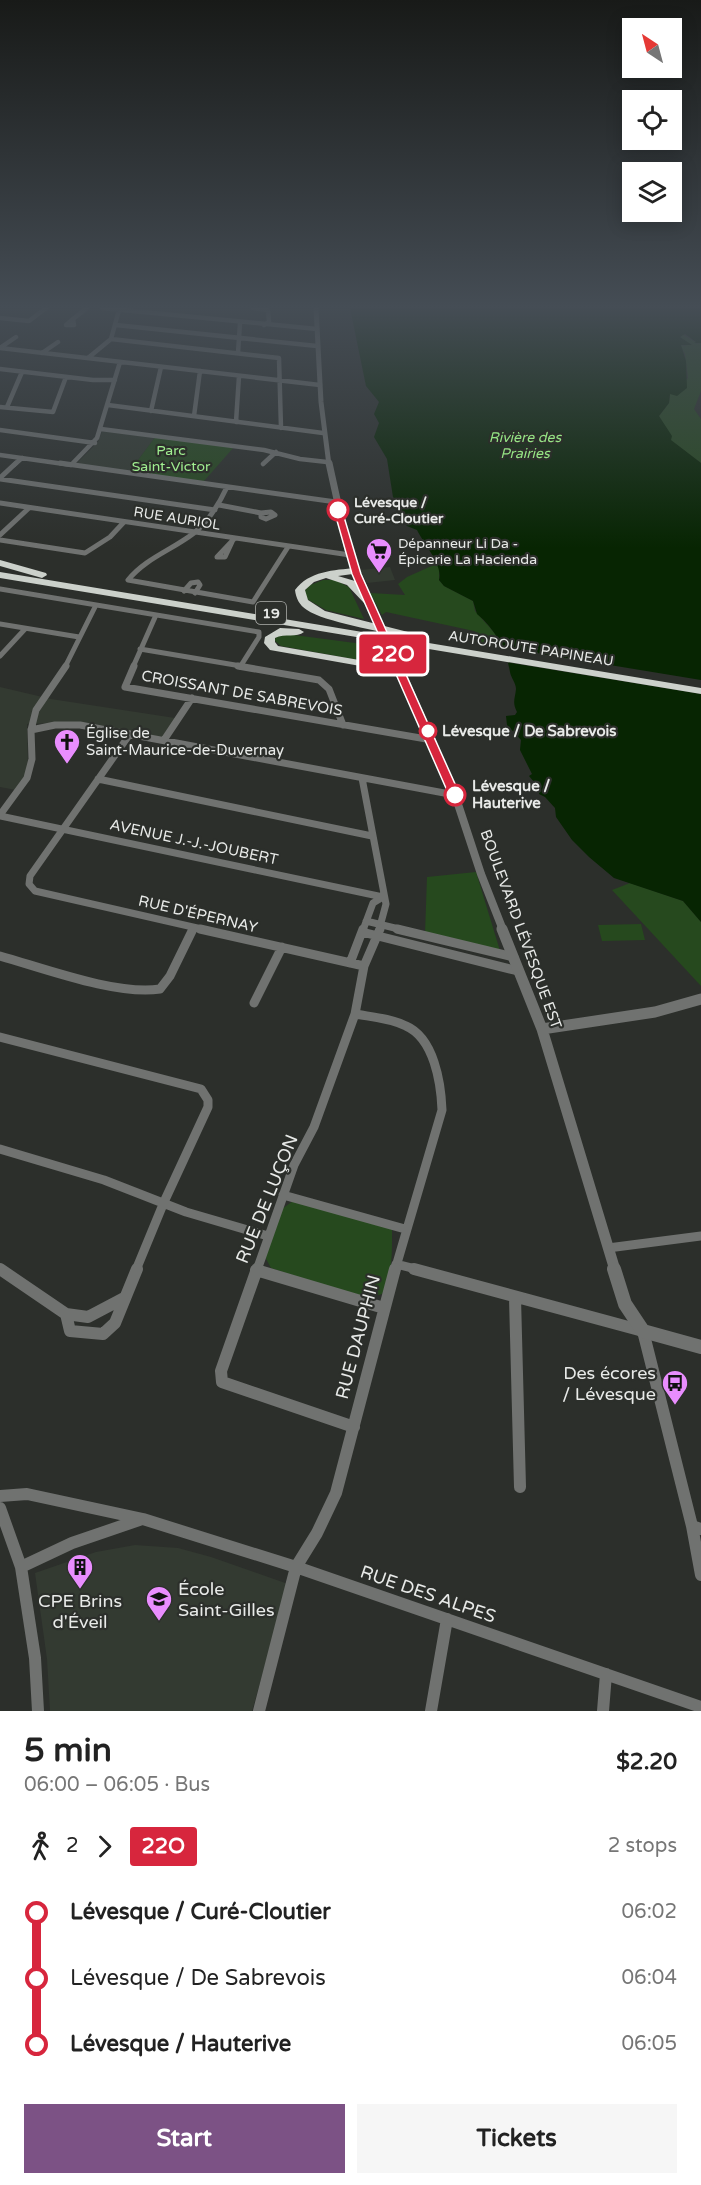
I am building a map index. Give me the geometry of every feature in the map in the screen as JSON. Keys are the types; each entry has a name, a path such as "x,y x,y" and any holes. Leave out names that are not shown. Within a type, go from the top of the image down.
{"highway":[{"path":"0,563 50,580"},
{"name":"AUTOROUTE PAPINEAU","path":"0,569 50,580 373,637 701,683"},
{"path":"356,571 311,579 303,585 300,596 306,605 321,613 404,634"},
{"name":"AUTOROUTE PAPINEAU","path":"0,575 50,580 404,634 481,651 701,691"},
{"path":"326,576 348,581 369,602"},
{"path":"0,582 50,580"},
{"path":"373,637 283,631 274,633 268,641 272,646 283,650 400,670"},
{"path":"372,666 394,655"}],"street":[{"path":"6,407 13,388"},
{"path":"0,407 54,412 63,388"},
{"path":"71,465 95,443 113,388"},
{"path":"151,411 156,388"},
{"path":"194,417 198,388"},
{"path":"236,422 238,388"},
{"path":"280,388 281,428"},
{"name":"BOULEVARD LÉVESQUE EST","path":"320,388 327,462 350,555 455,795 481,874 542,1029 625,1304 643,1331"},
{"path":"108,405 323,432"},
{"path":"101,429 276,452 300,459 327,462"},
{"path":"0,430 95,443"},
{"path":"263,464 276,452"},
{"path":"0,455 336,502"},
{"path":"0,478 22,458"},
{"path":"0,478 261,513"},
{"path":"227,487 217,508 194,532 150,558 128,580 195,593 254,601 288,547"},
{"name":"RUE AURIOL","path":"0,503 233,540 350,555"},
{"path":"0,535 29,508"},
{"path":"0,540 87,553 110,537 124,522"},
{"path":"184,591 190,583 198,582 200,585 195,593"},
{"path":"0,589 259,632 259,638 240,667"},
{"path":"0,815 27,778 32,759 31,730 36,710 69,662 96,605"},
{"name":"CROISSANT DE SABREVOIS","path":"156,615 125,687 432,740"},
{"path":"0,624 79,637"},
{"path":"0,656 25,629"},
{"path":"140,649 324,682 344,725"},
{"path":"164,740 192,698"},
{"path":"31,730 55,725 80,725 455,795"},
{"path":"64,830 130,734"},
{"name":"RUE DE LUÇON","path":"354,1427 222,1382 221,1371 294,1165 314,1127 355,1014 364,966 381,925 386,904 362,778"},
{"path":"98,779 372,836"},
{"name":"AVENUE J.-J.-JOUBERT","path":"0,815 383,897"},
{"name":"RUE D'ÉPERNAY","path":"64,830 30,876 29,884 35,891 364,966"},
{"path":"350,963 374,903 383,897"},
{"path":"366,921 514,957"},
{"path":"0,956 123,989 147,992 160,989 165,983 194,927"},
{"path":"362,933 518,971"},
{"path":"254,1003 282,947"},
{"path":"542,1029 655,1012 701,999"},
{"name":"RUE DAUPHIN","path":"259,1711 296,1568 317,1533 336,1493 405,1229 442,1110 443,1098 422,1038 414,1030 400,1024 355,1014"},
{"path":"0,1037 201,1089 208,1100 208,1107 164,1202 115,1323 103,1334 70,1330 66,1314"},
{"path":"0,1149 105,1180 186,1212 268,1236"},
{"path":"283,1195 405,1229"},
{"path":"608,1248 701,1236"},
{"path":"396,1264 701,1347"},
{"path":"0,1269 66,1314 88,1317 124,1298"},
{"path":"256,1270 384,1308"},
{"path":"515,1298 520,1487"},
{"path":"643,1331 696,1528 701,1575"},
{"name":"RUE DES ALPES","path":"0,1496 27,1494 143,1519 296,1568 701,1707"},
{"path":"0,1508 21,1567 35,1658 38,1711"},
{"path":"21,1567 72,1543 143,1519"},
{"path":"430,1711 447,1619"},
{"path":"603,1711 606,1674"}],"shaded area":[{"path":"103,429 156,436 129,472 75,465 98,442"},
{"path":"390,567 395,580 367,583 360,570"},
{"path":"0,687 51,699 175,718 162,737 84,722 27,724 28,766 16,790 0,787"},
{"name":"École Saint-Gilles","path":"135,1545 178,1548 288,1584 252,1711 50,1711 47,1659 35,1573 96,1552"}],"green space":[{"path":"679,388 701,388 694,409 701,419 701,463 670,440 659,416 669,403 670,394 674,394"},
{"name":"Parc Saint-Victor","path":"156,436 234,447 204,481 129,472"},
{"path":"436,564 439,567 439,580 444,586 473,601 475,611 499,638 503,647 479,642 482,635 474,631 386,612 382,615 370,593 405,595 398,584 407,577"},
{"path":"323,580 335,580 349,587 364,619 326,610 307,599 304,592 308,586"},
{"path":"278,635 378,646 381,654 377,660 370,662 281,646 274,640"},
{"path":"476,872 501,954 425,934 427,877"},
{"path":"630,883 683,901 701,922 701,986 612,890"},
{"path":"641,924 645,940 602,941 598,925"},
{"path":"293,1201 392,1229 390,1270 382,1294 364,1299 271,1268 263,1253 282,1209"}],"water":[{"name":"Rivière des Prairies","path":"368,388 687,388 677,396 670,394 669,403 659,416 672,436 671,440 701,463 701,922 683,901 614,878 572,840 556,817 555,808 539,794 540,789 529,776 532,774 520,750 521,740 507,725 506,716 515,715 517,712 514,703 516,689 503,647 489,626 477,614 473,601 444,586 439,580 440,574 436,562 417,530 407,526 398,512 400,510 394,507 396,500 393,497 387,459 374,437 379,423 374,414 379,402"}],"pier":[{"path":"500,647 701,680 701,694 505,662"}],"bus line":[{"name":"22O","path":"338,510 357,574 455,795"}],"place":[{"name":"Lévesque / Curé-Cloutier","path":"338,510"},
{"name":"Dépanneur Li Da - Épicerie La Hacienda","path":"379,574"},
{"name":"Lévesque / De Sabrevois","path":"428,731"},
{"name":"Église de Saint-Maurice-de-Duvernay","path":"67,765"},
{"name":"Lévesque / Hauterive","path":"455,795"},
{"name":"Des écores / Lévesque","path":"675,1406"},
{"name":"CPE Brins d'Éveil","path":"80,1590"},
{"name":"École Saint-Gilles","path":"159,1622"}]}
